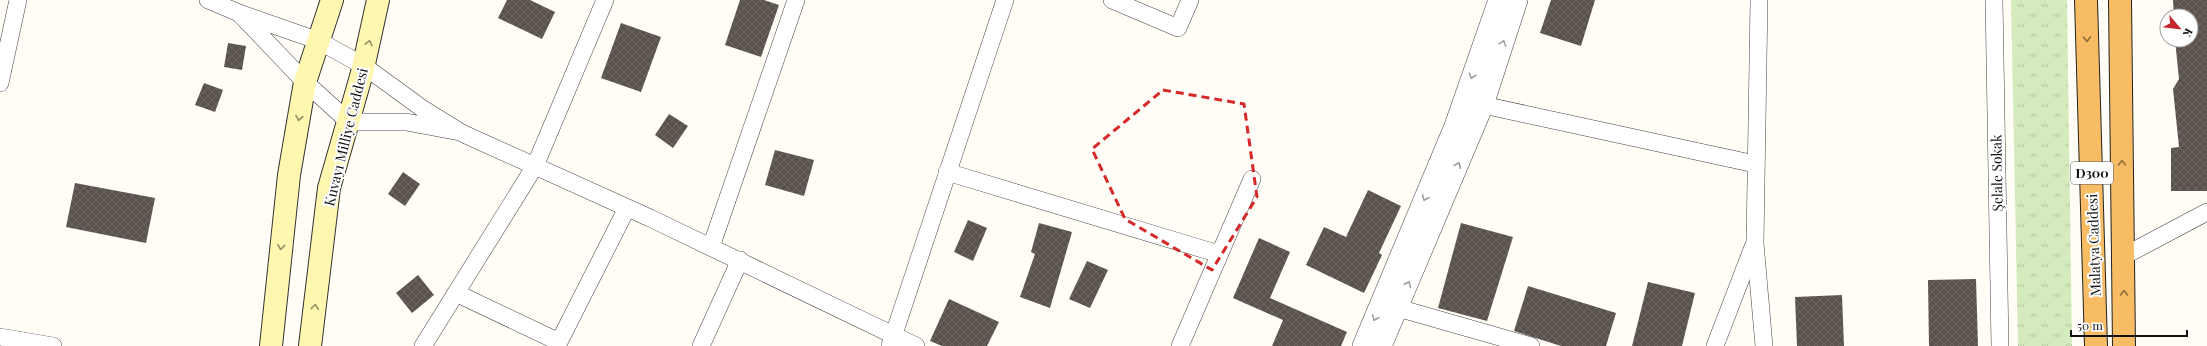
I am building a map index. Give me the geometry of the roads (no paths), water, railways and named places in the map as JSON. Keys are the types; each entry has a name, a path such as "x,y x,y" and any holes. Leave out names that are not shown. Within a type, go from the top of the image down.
{"highway":[{"name":"Malatya Caddesi","path":"2086,0 2096,346"},
{"name":"Malatya Caddesi","path":"2120,0 2124,346"}],"main road":[{"path":"271,346 289,175 305,82 332,0"},
{"name":"Kuvayı Milliye Caddesi","path":"310,346 329,188 364,66 378,0"}],"street":[{"path":"0,83 18,0"},
{"path":"208,0 239,13 319,41 364,66 424,109 460,132 740,260 892,341 916,346"},
{"path":"423,346 535,166 605,0"},
{"path":"711,247 796,0"},
{"path":"892,341 1005,0"},
{"path":"1112,0 1178,28 1190,0"},
{"path":"1363,346 1455,126 1499,0"},
{"path":"1381,346 1483,105 1517,0"},
{"path":"1759,0 1755,164 1755,243 1764,346"},
{"name":"Şelale Sokak","path":"1994,0 2000,346"},
{"path":"239,13 305,82 349,122 406,122 460,132"},
{"path":"1483,105 1755,164"},
{"path":"947,172 1219,254"},
{"path":"1180,346 1252,179"},
{"path":"456,293 559,342 627,208"},
{"path":"2124,256 2207,212"},
{"path":"1715,346 1755,243"},
{"path":"701,346 740,260"},
{"path":"1398,308 1531,346"},
{"path":"0,337 53,346"}]}
